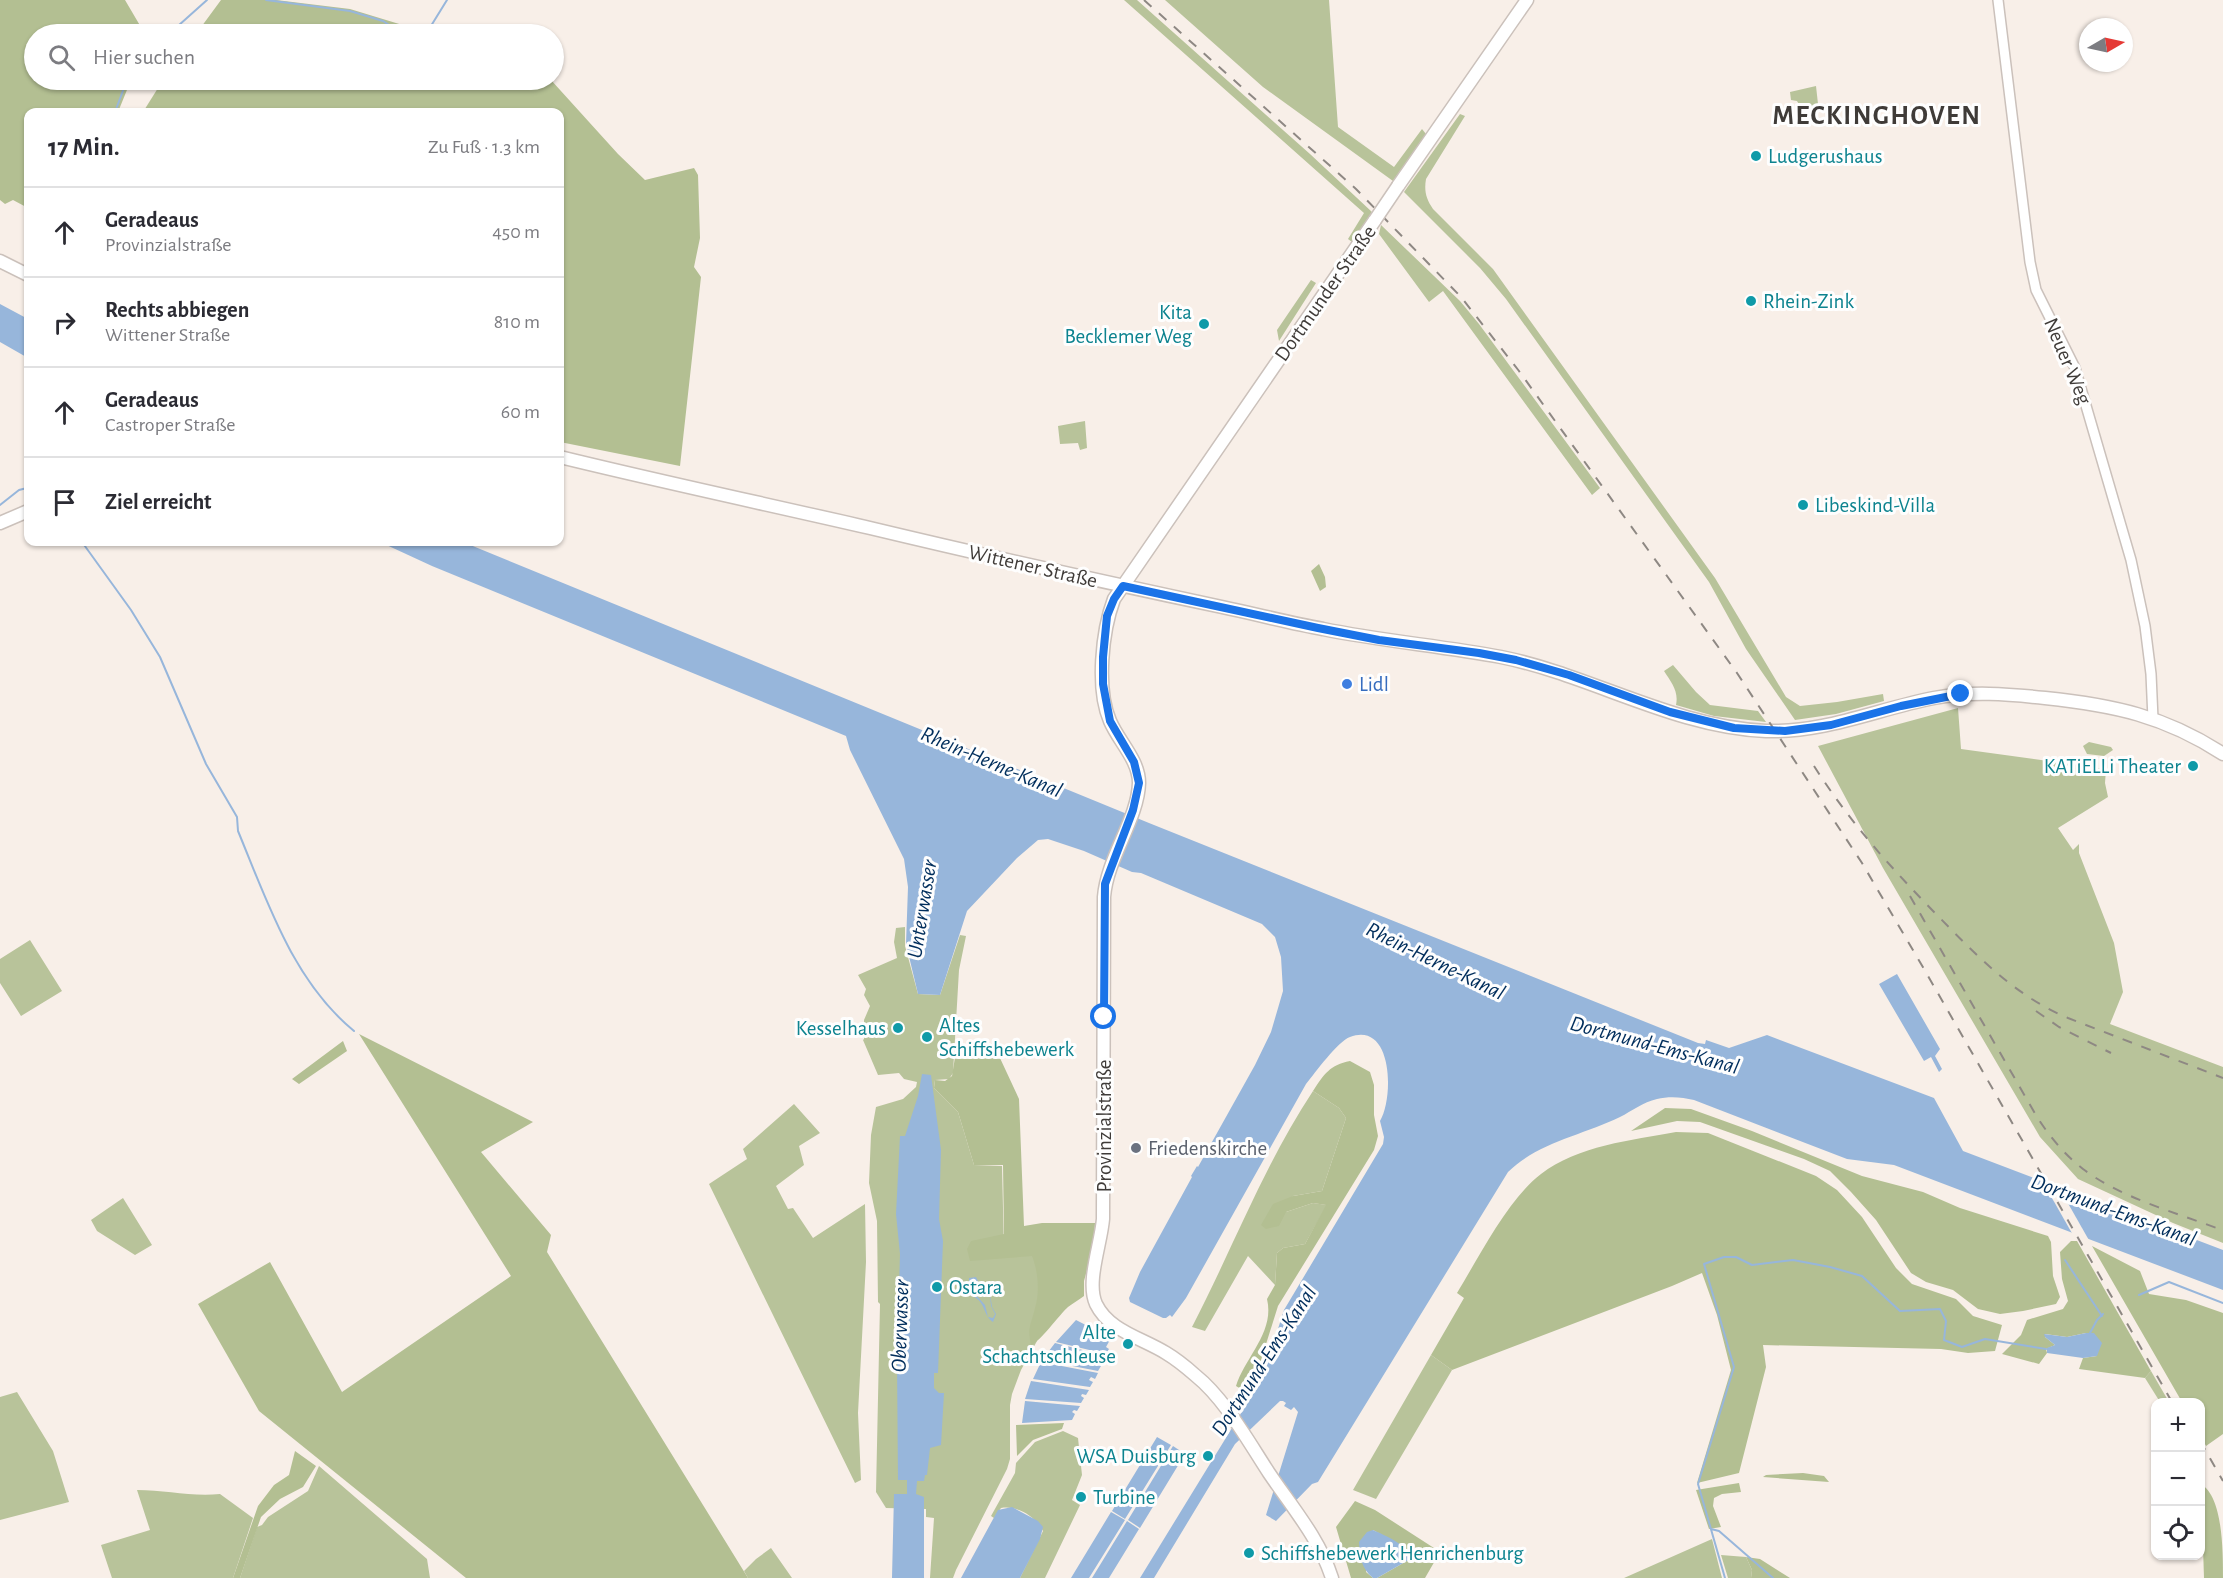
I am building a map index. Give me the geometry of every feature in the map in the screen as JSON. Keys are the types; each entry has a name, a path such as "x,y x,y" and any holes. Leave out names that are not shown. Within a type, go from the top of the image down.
{"main road":[{"name":"Dortmunder Straße","path":"1123,586 1150,543 1229,434 1527,0"},
{"path":"0,261 24,273"},
{"name":"Wittener Straße","path":"564,458 1123,586 1318,628 1379,640 1516,660 1569,675 1670,712 1734,728 1785,731 1808,729 1961,694 1997,694 2089,703 2128,710 2190,733 2223,754"},
{"path":"0,523 24,513"},
{"name":"Provinzialstraße","path":"1123,586 1114,599 1107,616 1103,684 1110,721 1138,772 1138,787 1133,810 1110,867 1104,897 1103,1219 1102,1237 1092,1285 1096,1302 1107,1320 1165,1352 1196,1375 1209,1388 1248,1441 1320,1548 1332,1578"}],"street":[{"name":"Neuer Weg","path":"1998,0 2030,262 2037,290 2076,368 2131,560 2145,626 2151,674 2153,719"}],"green space":[{"path":"0,0 125,0 139,24 24,24 24,90 127,90 120,108 24,108 24,206 13,200 5,204 0,200"},
{"path":"221,0 276,0 350,9 399,24 203,24"},
{"path":"1124,0 1137,0 1372,212 1352,242 1348,239 1364,213"},
{"path":"1165,0 1329,0 1338,127 1394,167 1422,129 1426,134 1393,181 1263,87"},
{"path":"1816,86 1818,104 1804,113 1797,101 1791,100 1790,92"},
{"path":"157,90 560,90 645,180 694,168 698,175 700,238 694,267 701,277 680,466 564,443 564,108 146,108"},
{"path":"1460,114 1465,116 1426,179 1426,195 1433,209 1493,269 1715,578 1786,697 1800,706 1883,694 1884,701 1836,714 1795,720 1746,649 1709,582 1506,299 1480,268 1404,192"},
{"path":"1381,225 1460,301 1479,324 1600,488 1592,495 1443,291 1429,302 1379,234"},
{"path":"1311,280 1316,283 1279,341 1277,330"},
{"path":"1085,421 1087,448 1080,450 1078,443 1060,444 1058,426"},
{"path":"1319,564 1325,577 1326,587 1320,591 1311,571"},
{"path":"1673,665 1710,705 1758,711 1766,722 1714,716 1676,705 1675,691 1664,671"},
{"path":"1958,708 1961,749 2106,769 2105,783 2108,797 2058,828 2073,850 2079,844 2079,853 2114,943 2123,992 2110,1024 2223,1067 2223,1243 2173,1223 2078,1179 2040,1137 1883,868 1818,746"},
{"path":"2089,742 2111,747 2113,750 2104,756 2087,754 2083,746"},
{"path":"905,927 905,946 918,994 940,995 960,935 966,936 959,970 953,1073 949,1079 935,1080 934,1088 958,1112 974,1165 1002,1166 1004,1250 1052,1251 1037,1341 1021,1370 1012,1394 1010,1459 1007,1469 953,1578 930,1578 934,1518 926,1517 926,1509 886,1508 876,1492 880,1304 878,1302 877,1221 869,1183 871,1135 876,1107 903,1099 916,1087 917,1082 904,1079 899,1073 878,1075 863,1040 864,1020 870,1006 864,995 866,989 858,975 897,958 894,942 896,928"},
{"path":"30,940 62,991 21,1016 0,983 0,959"},
{"path":"359,1034 533,1122 481,1152 551,1235 547,1252 748,1578 466,1578 259,1411 198,1304 270,1262 342,1392 511,1276"},
{"path":"343,1041 347,1051 299,1084 292,1079"},
{"path":"993,1043 1019,1099 1024,1226 1042,1223 1095,1223 1094,1245 1084,1281 1084,1296 1068,1307 1031,1345 1029,1330 1037,1302 1038,1288 1032,1256 970,1261 967,1249 971,1241 1004,1234 1003,1165 974,1165 958,1112 934,1088 935,1080 945,1081 952,1076 956,1051"},
{"path":"1350,1061 1370,1072 1374,1085 1374,1115 1378,1136 1374,1150 1278,1306 1256,1376 1246,1392 1236,1386 1267,1322 1267,1299 1275,1285 1277,1253 1283,1248 1305,1244 1326,1205 1313,1203 1286,1212 1279,1226 1266,1229 1261,1225 1273,1204 1293,1196 1322,1191 1346,1118 1339,1108 1313,1091 1328,1071"},
{"path":"1313,1091 1339,1108 1346,1118 1322,1191 1293,1196 1286,1212 1313,1203 1327,1205 1305,1244 1283,1248 1277,1253 1275,1285 1248,1256 1205,1331 1192,1327 1264,1177"},
{"path":"794,1104 820,1133 799,1146 804,1165 776,1186 788,1209 793,1208 813,1238 865,1204 866,1262 858,1413 861,1480 855,1483 709,1184 747,1159 743,1149"},
{"path":"1665,1108 1691,1109 1862,1176 1923,1192 1960,1208 2048,1236 2051,1242 2053,1276 2060,1297 2056,1304 2023,1311 2000,1314 1978,1309 1953,1290 1926,1282 1911,1273 1876,1220 1830,1171 1804,1159 1700,1122 1677,1121 1631,1131"},
{"path":"1676,1132 1708,1133 1816,1176 1837,1190 1862,1217 1896,1268 1912,1284 1956,1299 1973,1316 2002,1325 1995,1351 1968,1353 1941,1349 1763,1345 1766,1367 1739,1473 1697,1483 1731,1370 1717,1315 1702,1273 1452,1370 1431,1355 1464,1298 1457,1293 1495,1229 1517,1198 1541,1174 1555,1164 1588,1151 1623,1141"},
{"path":"123,1198 152,1245 135,1255 97,1231 91,1220"},
{"path":"2071,1241 2077,1241 2151,1371 2145,1378 2079,1369 2083,1358 2097,1356 2086,1333 2067,1337 2045,1334 2045,1337 2055,1345 2046,1349 2047,1353 2039,1364 2002,1354 2021,1335 2027,1320 2063,1309 2068,1301 2062,1279 2060,1252"},
{"path":"2092,1246 2140,1271 2149,1294 2186,1300 2223,1313 2223,1434 2206,1446 2205,1398 2180,1398"},
{"path":"1431,1355 1452,1370 1376,1499 1353,1490"},
{"path":"2151,1371 2167,1398 2158,1398 2145,1378"},
{"path":"17,1392 53,1451 69,1502 0,1520 0,1397"},
{"path":"1064,1423 1062,1429 1033,1440 1017,1456 1016,1425"},
{"path":"1063,1431 1078,1438 1082,1475 1072,1500 1080,1505 1045,1578 1020,1578 1043,1531 1026,1513 1014,1508 1001,1508 994,1518 991,1516 1015,1473 1016,1463 1035,1442"},
{"path":"295,1451 316,1466 303,1487 280,1499 261,1517 240,1578 233,1578 258,1506 274,1485 289,1475"},
{"path":"319,1466 427,1559 430,1578 240,1578 257,1527 262,1525 268,1517 308,1491"},
{"path":"1803,1473 1824,1476 1829,1482 1763,1477 1766,1475"},
{"path":"1739,1483 1741,1492 1722,1494 1714,1498 1713,1506 1721,1527 1709,1529 1696,1490"},
{"path":"2205,1488 2214,1500 2218,1512 2222,1540 2223,1578 2204,1578"},
{"path":"137,1490 199,1495 220,1494 253,1518 233,1578 112,1578 101,1545 150,1530"},
{"path":"1355,1501 1375,1510 1434,1548 1436,1559 1425,1578 1377,1578 1412,1558 1402,1546 1373,1530 1366,1572 1373,1578 1351,1578 1336,1527"},
{"path":"1712,1539 1722,1578 1624,1578"},
{"path":"771,1548 792,1578 748,1578 744,1571"},
{"path":"1721,1555 1746,1557 1752,1570 1751,1578 1728,1578"},
{"path":"1746,1557 1760,1559 1790,1578 1751,1578 1752,1570"}],"water":[{"path":"0,304 24,317 24,356 0,342"},
{"path":"389,546 473,546 1149,823 1698,1043 1705,1044 1706,1040 1729,1048 1767,1035 1934,1098 1963,1151 2223,1250 2223,1290 1894,1165 1847,1159 1694,1100 1666,1097 1652,1100 1620,1117 1546,1147 1508,1172 1318,1482 1312,1484 1276,1521 1266,1515 1298,1412 1294,1407 1291,1410 1284,1406 1286,1403 1280,1401 1235,1444 1154,1578 1140,1578 1262,1379 1284,1310 1383,1144 1384,1137 1380,1121 1387,1096 1388,1080 1382,1050 1375,1040 1364,1035 1350,1037 1339,1044 1306,1084 1186,1298 1172,1317 1170,1315 1163,1318 1130,1302 1129,1298 1140,1272 1271,1032 1283,991 1281,957 1275,937 1262,924 1141,873 1132,872 1084,851 1048,839 1038,840 1017,858 967,911 940,995 918,994 906,944 908,887 904,859 850,750 846,736 432,566"},
{"path":"1897,974 1940,1049 1935,1056 1942,1069 1939,1072 1931,1057 1924,1061 1879,984"},
{"name":"Oberwasser","path":"922,1074 931,1075 941,1150 939,1219 943,1241 938,1373 934,1373 934,1388 939,1393 944,1393 941,1445 930,1448 927,1475 924,1481 917,1481 916,1494 924,1497 924,1578 892,1578 894,1494 907,1494 907,1480 898,1480 897,1362 900,1254 896,1214 900,1136 905,1136 918,1096"},
{"path":"976,1277 980,1285 990,1293 992,1307 996,1314 993,1322 988,1317 979,1300 969,1295 969,1278","holes":["980,1288 990,1295 991,1306 995,1314 993,1318 988,1317 985,1305 974,1293 975,1289"]},
{"path":"1076,1320 1111,1338 1106,1347 1109,1349 1106,1354 1056,1342"},
{"path":"2094,1333 2102,1343 2097,1356 2083,1358 2047,1353 2047,1348 2055,1345 2044,1334 2067,1337"},
{"path":"1055,1343 1106,1356 1103,1362 1098,1361 1097,1363 1101,1366 1098,1371 1042,1360"},
{"path":"1041,1362 1098,1373 1095,1379 1091,1377 1089,1380 1093,1382 1090,1387 1033,1379"},
{"path":"1031,1381 1089,1390 1086,1395 1082,1394 1084,1398 1081,1403 1025,1399"},
{"path":"1025,1401 1080,1406 1077,1411 1072,1412 1075,1414 1072,1420 1022,1423"},
{"path":"1157,1437 1171,1445 1125,1519 1112,1511"},
{"path":"1173,1446 1185,1454 1140,1528 1128,1520"},
{"path":"1012,1507 1038,1521 1043,1527 1040,1539 1020,1578 961,1578 998,1510"},
{"path":"1111,1512 1125,1520 1089,1578 1071,1578"},
{"path":"1127,1521 1139,1529 1109,1578 1092,1578"},
{"path":"1373,1530 1400,1545 1412,1558 1377,1578 1373,1578 1366,1570 1359,1547 1359,1542 1367,1532"}],"pier":[{"path":"2040,1177 2057,1184 2090,1242 2073,1235"}],"waterway":[{"path":"180,24 207,0"},
{"path":"266,0 350,11 388,24"},
{"path":"432,24 447,0"},
{"path":"116,108 123,90"},
{"path":"0,505 24,489"},
{"path":"85,546 131,610 160,657 206,764 237,817 238,831 271,912 298,964 333,1011 354,1031"},
{"path":"1725,1578 1698,1484 1734,1367 1704,1264 1724,1257 1736,1257 1752,1265 1793,1260 1830,1267 1862,1276 1900,1311 1940,1309 1946,1321 1944,1340 1962,1347 1985,1339 2046,1349"},
{"path":"2065,1260 2102,1316"},
{"path":"2139,1295 2169,1282 2223,1303"},
{"path":"2090,1333 2103,1314"},
{"path":"1711,1529 1719,1531 1773,1578"}],"railway":[{"path":"1144,0 1356,189 1461,297 1519,371 1737,673 1862,863 2170,1398"},
{"path":"1814,766 1856,825 1903,879 1966,944 2013,986 2068,1018 2223,1078"},
{"path":"1910,896 2037,1117 2064,1151 2083,1169 2114,1188 2132,1197 2222,1230"},
{"path":"2036,1011 2059,1027 2111,1053"},
{"path":"2205,1450 2223,1481"}],"place":[{"name":"Ludgerushaus","path":"1756,156"},
{"name":"Rhein-Zink","path":"1751,301"},
{"name":"Kita Becklemer Weg","path":"1204,324"},
{"name":"Libeskind-Villa","path":"1803,505"},
{"name":"Lidl","path":"1347,684"},
{"name":"KATiELLi Theater","path":"2193,766"},
{"name":"Kesselhaus","path":"898,1028"},
{"name":"Altes Schiffshebewerk","path":"927,1037"},
{"name":"Friedenskirche","path":"1136,1148"},
{"name":"Ostara","path":"937,1287"},
{"name":"Alte Schachtschleuse","path":"1128,1344"},
{"name":"WSA Duisburg","path":"1208,1456"},
{"name":"Turbine","path":"1081,1497"},
{"name":"Schiffshebewerk Henrichenburg","path":"1249,1553"}],"district":[{"name":"MECKINGHOVEN","path":"1877,115"}],"route":[{"path":"1104,1017 1105,884 1133,810 1139,783 1134,762 1110,721 1103,684 1107,616 1114,599 1123,586 1379,640 1516,660 1569,675 1670,712 1734,728 1762,731 1808,729 1863,717 1931,698 1961,694"}],"water label":[{"name":"Rhein-Herne-Kanal","path":"992,761"},
{"name":"Unterwasser","path":"921,909"},
{"name":"Rhein-Herne-Kanal","path":"1436,960"},
{"name":"Dortmund-Ems-Kanal","path":"1655,1044"},
{"name":"Dortmund-Ems-Kanal","path":"2114,1209"},
{"name":"Dortmund-Ems-Kanal","path":"1263,1360"}]}
